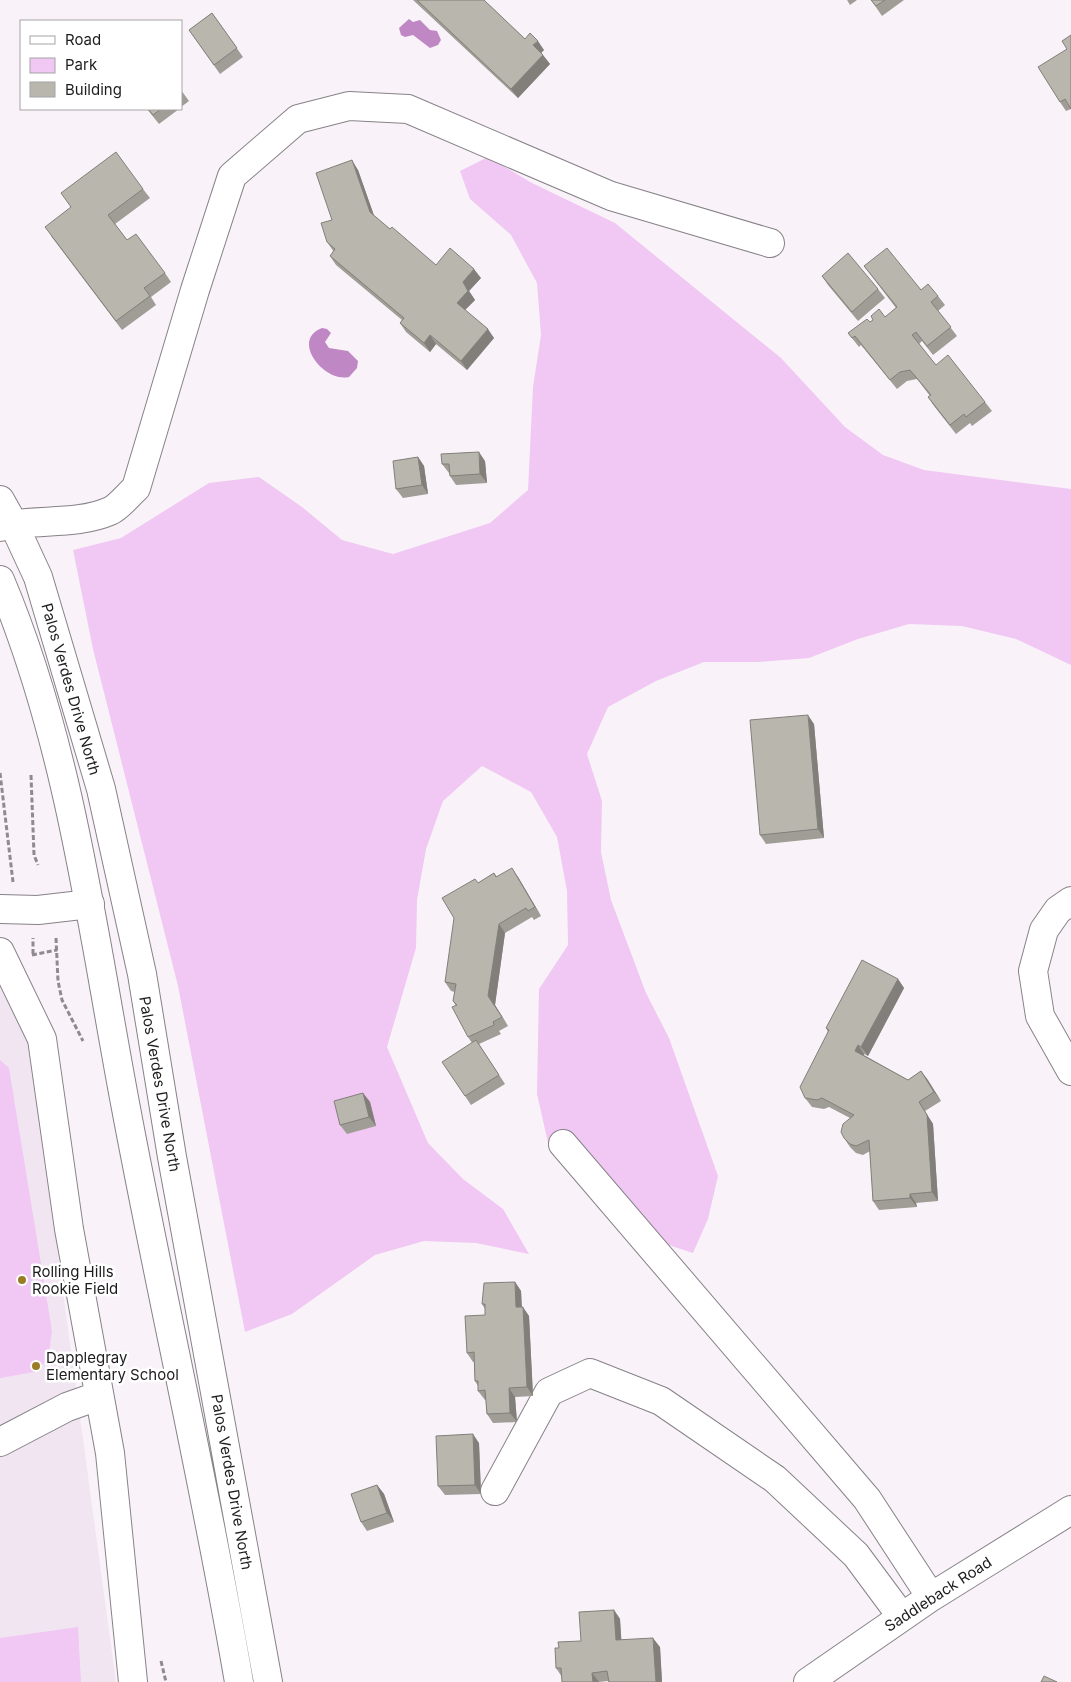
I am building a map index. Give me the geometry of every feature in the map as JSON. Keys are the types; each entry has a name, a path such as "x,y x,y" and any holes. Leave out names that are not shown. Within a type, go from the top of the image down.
{"main road":[{"path":"7,525 63,522 111,511 136,488 195,290 232,176 298,119 349,106 408,108 611,196 770,243"},
{"name":"Palos Verdes Drive North","path":"0,500 7,525 38,577 101,789 142,974 172,1157 268,1682"},
{"name":"Palos Verdes Drive North","path":"0,580 17,621 34,672 69,808 90,904 125,1104 224,1593 240,1682"},
{"path":"101,789 100,838 90,904 115,944 145,1110 172,1157"},
{"path":"1071,901 1058,910 1044,930 1033,971 1040,1016 1071,1071"},
{"path":"8,910 38,910 90,904"},
{"path":"12,953 42,1039 69,1228 98,1396 110,1453 133,1682"},
{"path":"564,1144 867,1499 931,1597"},
{"path":"495,1491 549,1392 590,1373 661,1401 775,1479 856,1555 902,1617"},
{"path":"0,1442 67,1407 98,1396"},
{"name":"Saddleback Road","path":"808,1682 931,1597 1071,1510"}],"path":[{"path":"30,769 34,855 38,866"},
{"path":"0,773 8,910"},
{"path":"12,953 33,956 57,950"}],"shaded area":[{"path":"409,19 413,22 420,20 430,30 437,31 441,40 438,45 430,48 413,35 405,37 401,35 399,28"},
{"path":"322,328 327,329 331,333 325,342 329,348 348,351 358,361 357,368 349,377 339,377 330,374 314,359 309,342 313,334"},
{"name":"Dapplegray Elementary School","path":"0,972 30,1049 116,1682 0,1682"}],"green space":[{"path":"488,157 532,183 615,223 781,358 845,427 883,455 924,470 1071,489 1071,665 1016,639 962,626 909,624 858,639 809,658 758,662 704,662 656,681 608,707 587,754 602,801 601,852 611,900 646,993 669,1038 718,1176 708,1219 693,1253 617,1228 549,1147 537,1094 539,989 568,945 567,891 557,837 531,792 482,766 443,801 426,849 417,900 416,948 387,1047 428,1143 463,1179 503,1209 529,1254 476,1243 424,1241 375,1255 292,1314 245,1332 178,986 93,649 73,550 121,538 209,483 259,477 302,507 342,540 393,554 490,523 528,490 533,387 541,335 537,283 511,235 470,199 460,171"},
{"name":"Rolling Hills Rookie Field","path":"0,1060 9,1068 52,1331 48,1360 34,1372 0,1378"},
{"path":"78,1627 81,1682 0,1682 0,1638"}],"building":[{"path":"417,0 484,0 525,39 530,33 538,41 533,45 543,55 511,89"},
{"path":"871,0 885,0 876,6"},
{"path":"212,13 237,48 214,65 189,30"},
{"path":"1071,35 1071,109 1065,99 1060,102 1038,67 1067,49 1062,41"},
{"path":"149,110 160,110 153,115"},
{"path":"116,152 143,189 108,215 127,240 136,234 165,273 144,288 150,296 116,321 45,227 71,207 61,193"},
{"path":"352,160 370,212 390,229 392,227 436,265 450,248 474,269 463,282 468,291 457,303 488,329 461,361 430,335 424,343 400,323 404,318 330,256 335,249 327,242 321,223 332,220 316,173"},
{"path":"887,248 921,290 928,284 938,296 931,302 951,327 927,346 916,332 912,335 936,365 948,355 985,402 966,417 964,414 950,425 928,397 931,395 910,370 900,372 890,380 855,336 852,338 848,333 867,319 870,322 873,320 871,316 879,309 885,317 897,307 864,266"},
{"path":"848,253 878,289 852,312 822,276"},
{"path":"479,452 480,474 450,476 449,464 442,464 441,454"},
{"path":"418,457 422,485 396,489 393,461"},
{"path":"808,715 818,829 760,835 750,720"},
{"path":"512,868 535,907 528,911 526,908 499,924 488,996 502,1017 493,1022 494,1025 468,1037 452,1007 457,1005 453,1001 456,984 445,982 454,918 442,898 475,879 478,883 494,873 496,877"},
{"path":"862,960 898,979 861,1047 858,1045 855,1051 908,1080 921,1071 934,1092 919,1102 927,1115 932,1192 910,1194 910,1198 873,1201 869,1140 856,1146 850,1144 841,1132 843,1124 854,1115 822,1098 817,1100 805,1098 800,1087 829,1030 826,1028"},
{"path":"476,1040 499,1075 465,1096 442,1062"},
{"path":"363,1093 369,1117 340,1125 334,1101"},
{"path":"515,1282 516,1307 523,1307 527,1387 509,1388 510,1413 487,1414 485,1390 478,1391 478,1381 475,1381 474,1352 467,1353 465,1316 485,1315 485,1304 482,1304 484,1283"},
{"path":"473,1434 475,1485 438,1486 436,1436"},
{"path":"377,1485 387,1513 361,1522 351,1494"},
{"path":"614,1610 616,1640 653,1638 656,1682 609,1682 607,1671 592,1673 593,1682 562,1682 561,1668 556,1668 555,1648 559,1648 558,1642 581,1641 579,1612"},
{"path":"1044,1676 1057,1682 1041,1682"}],"place":[{"name":"Rolling Hills Rookie Field","path":"22,1280"},
{"name":"Dapplegray Elementary School","path":"36,1366"}]}
